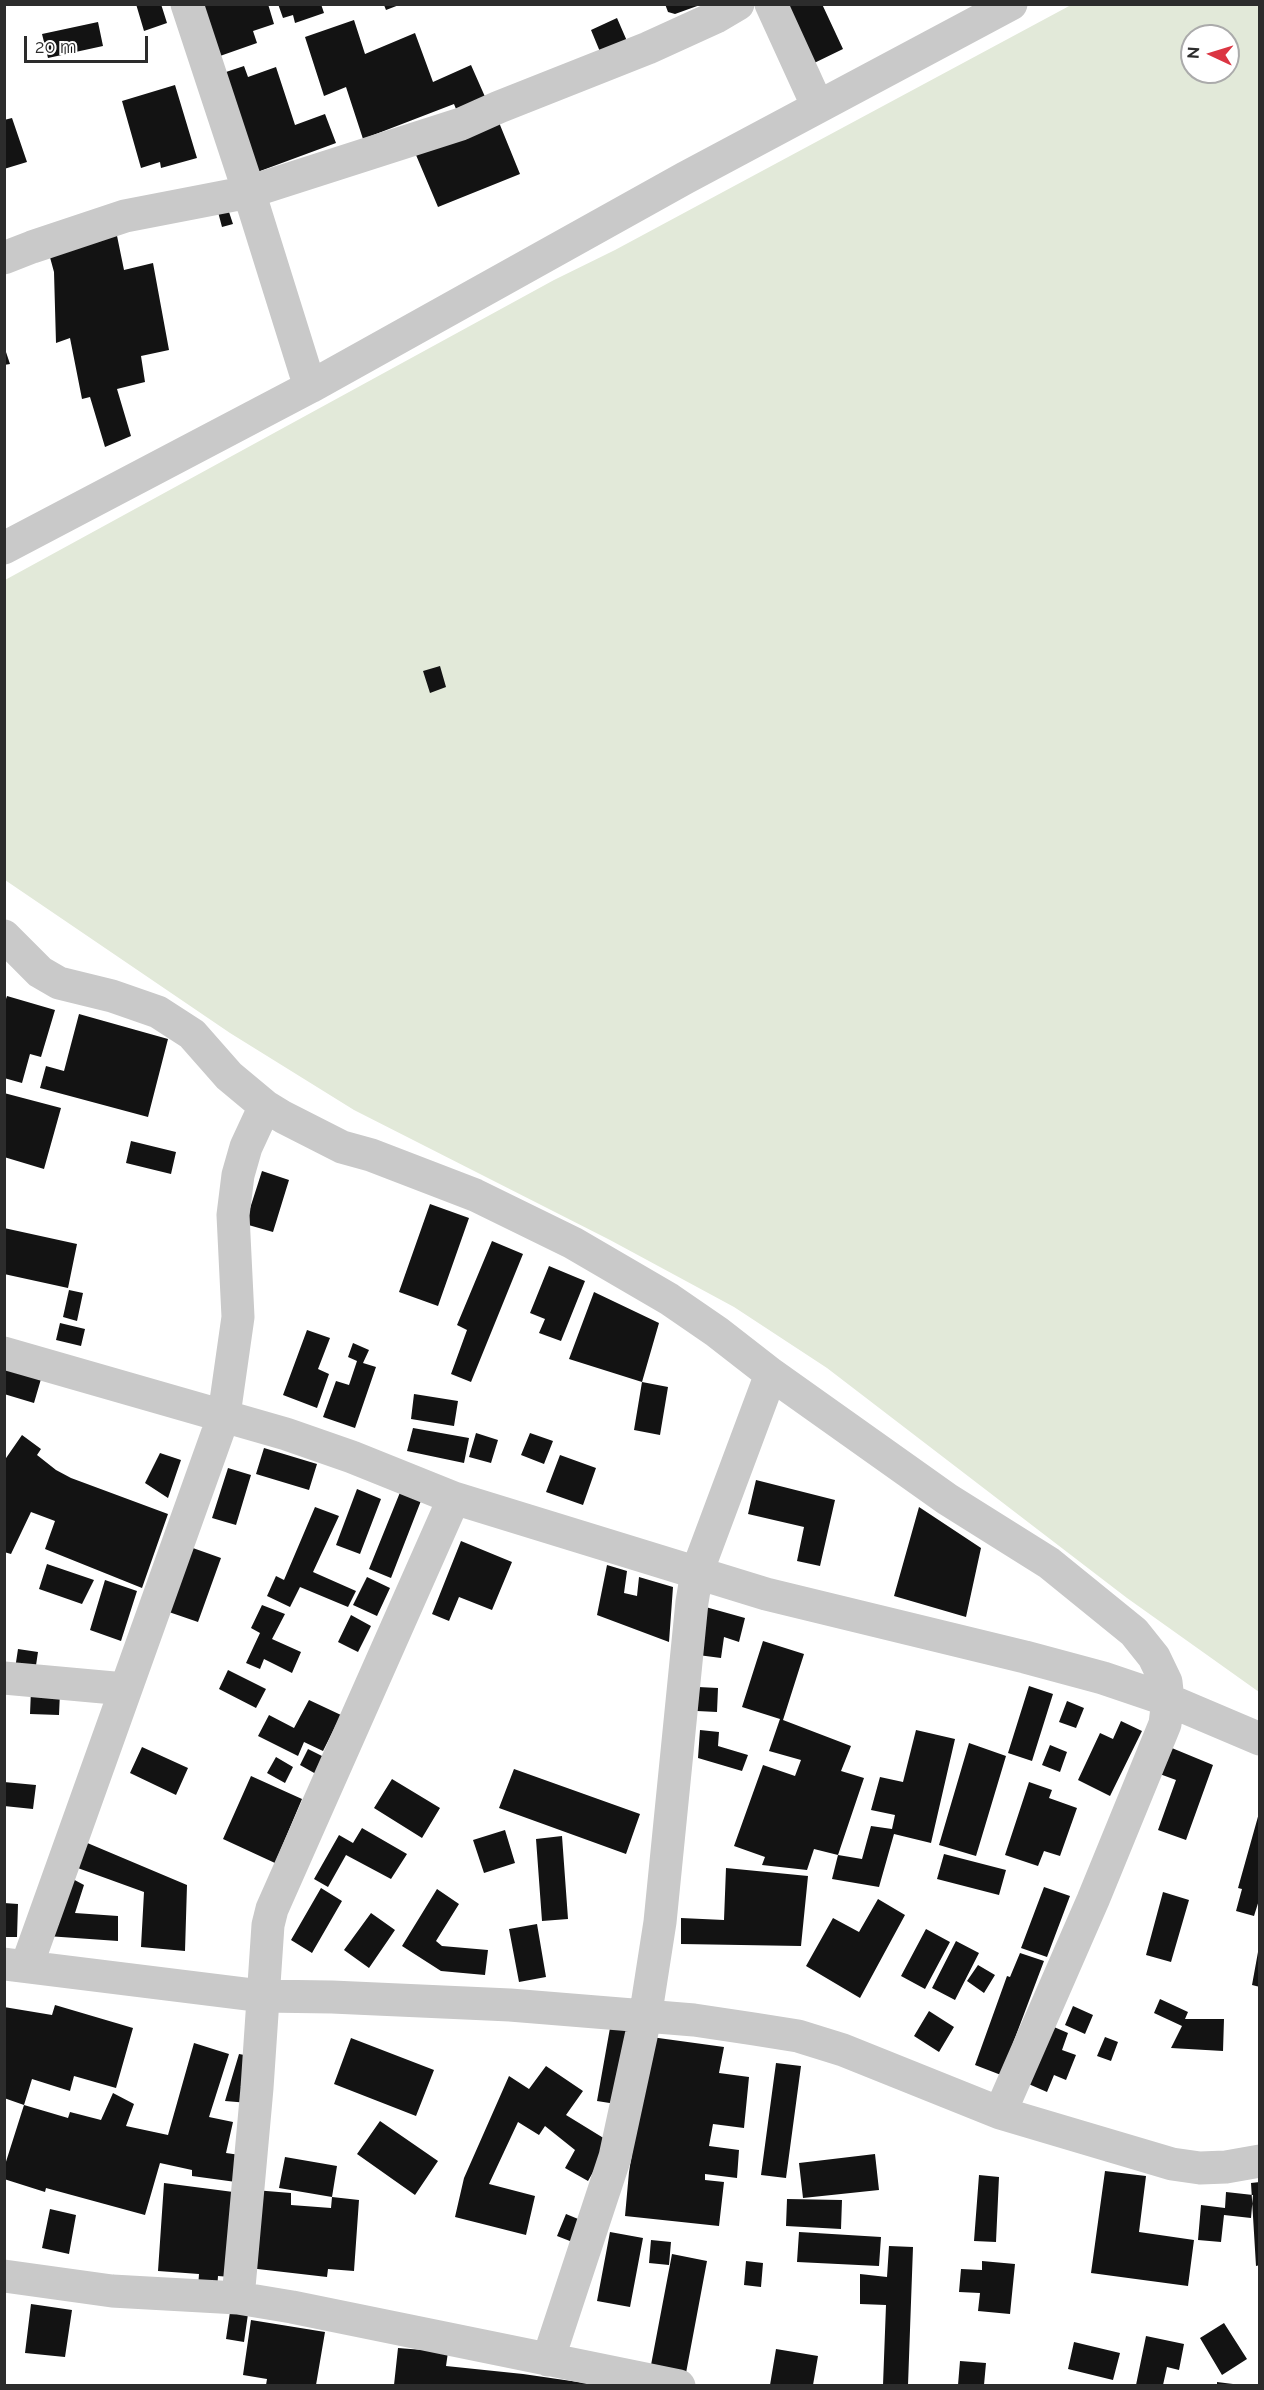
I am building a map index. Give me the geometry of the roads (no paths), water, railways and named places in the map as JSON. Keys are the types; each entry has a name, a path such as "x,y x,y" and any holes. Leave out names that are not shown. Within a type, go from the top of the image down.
{"street":[{"path":"187,4 310,387"},
{"path":"4,258 125,216 249,192 461,124 648,48 716,17 738,4"},
{"path":"771,4 818,107"},
{"path":"4,548 310,387 685,178 1011,4"},
{"path":"4,936 40,972 59,983 112,996 158,1012 192,1034 229,1076 265,1106 342,1147 371,1155 476,1195 573,1243 669,1299 947,1498 1048,1563 1134,1632 1154,1657 1166,1682 1168,1700 1165,1724 1000,2113"},
{"path":"265,1106 246,1146 238,1175 233,1215 238,1317 225,1415 125,1689 16,1965 262,1996 332,1996 510,2005 645,2018 694,2020 798,2037 843,2050 1000,2113 1172,2164 1200,2169 1260,2161"},
{"path":"4,1353 225,1415 352,1457 454,1498 766,1594 1036,1660 1168,1700 1260,1739"},
{"path":"548,2360 615,2157 645,2018 660,1922 692,1602 697,1572 771,1374"},
{"path":"238,2298 257,2088 268,1925 272,1909 454,1498"},
{"path":"4,1678 125,1689"},
{"path":"4,2276 112,2291 238,2298 679,2385"}]}
